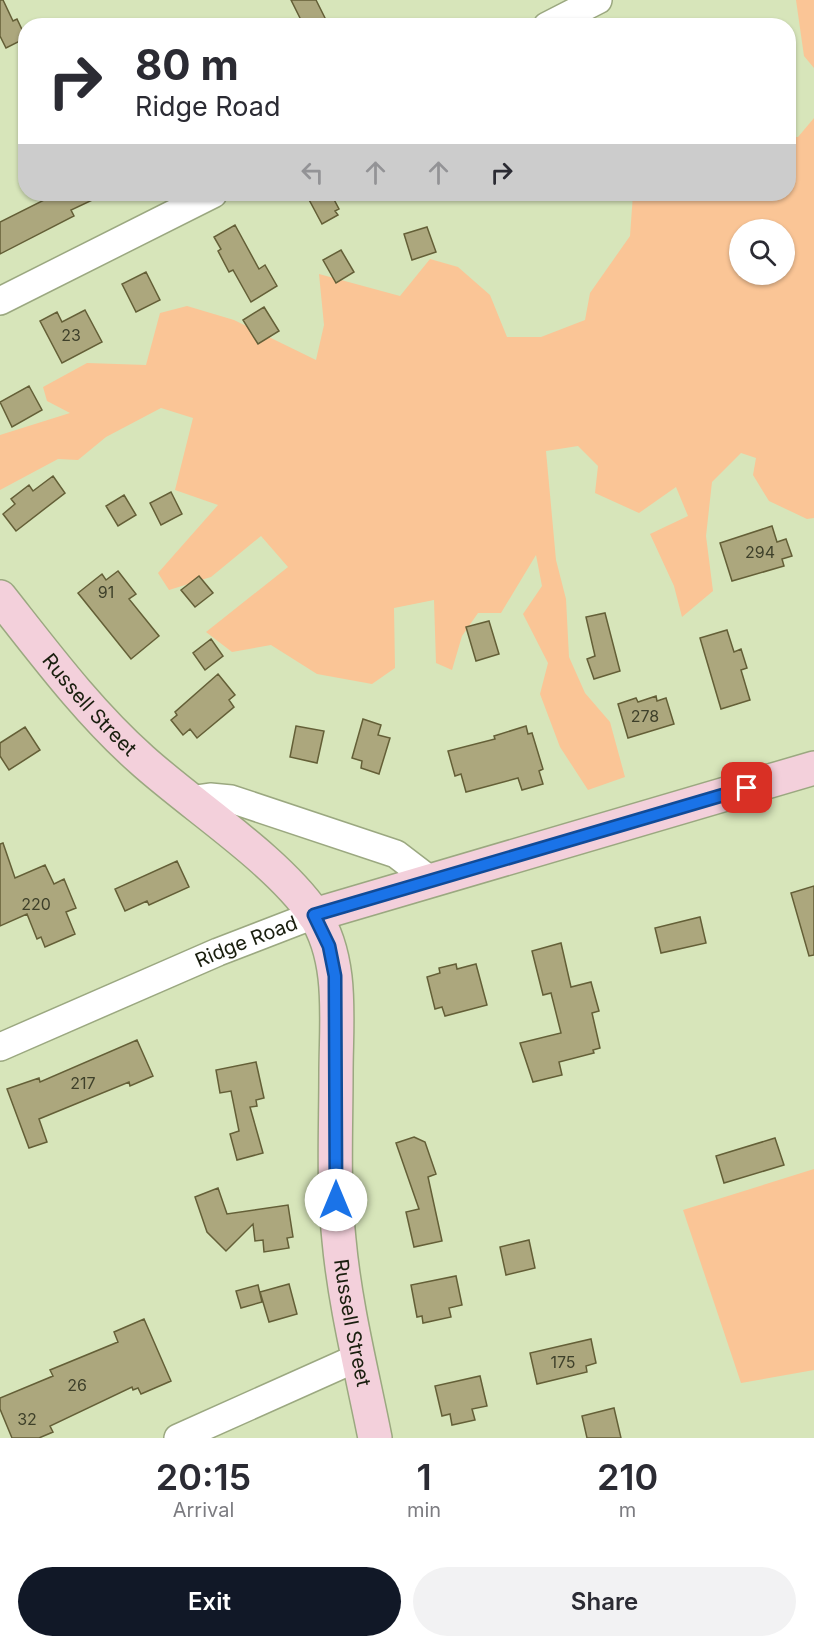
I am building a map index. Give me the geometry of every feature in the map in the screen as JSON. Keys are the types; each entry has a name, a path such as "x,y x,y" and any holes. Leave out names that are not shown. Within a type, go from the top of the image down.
{"main road":[{"name":"Russell Street","path":"0,597 97,718 189,800 256,855 314,915 329,946 335,976 336,1200 344,1282 375,1438"},
{"name":"Ridge Road","path":"314,915 814,768"}],"street":[{"path":"563,18 598,0"},
{"path":"0,301 199,201"},
{"path":"189,800 210,797 231,799 359,841 396,854 430,880"},
{"name":"Ridge Road","path":"0,1047 218,952 314,915"},
{"path":"177,1438 358,1356"}],"shaded area":[{"path":"796,0 814,0 814,68 804,56"},
{"path":"814,118 814,518 807,519 769,501 753,475 756,458 741,453 712,482 706,536 713,591 682,617 674,586 650,534 688,516 676,487 639,513 595,493 598,466 578,446 546,451 556,560 566,599 569,657 585,693 610,722 625,777 588,790 560,747 540,694 548,663 523,614 542,586 536,555 501,613 478,613 462,636 452,670 436,663 434,600 394,608 395,668 372,684 317,674 271,645 232,652 206,632 288,567 261,536 211,577 169,590 158,573 218,505 175,490 193,418 161,408 106,437 78,460 58,459 0,490 0,435 70,413 47,401 43,387 87,363 146,365 160,313 187,306 234,320 316,360 324,325 319,274 400,296 430,259 458,267 490,295 507,337 541,337 585,320 590,293 630,236 632,201 796,201 796,137"},
{"path":"814,1169 814,1370 741,1383 683,1210"}],"building":[{"path":"0,0 3,0 13,21 17,19 18,21 18,42 6,48 0,36"},
{"path":"291,0 316,0 325,18 300,18"},
{"path":"42,201 90,201 71,210 74,216 0,254 0,222"},
{"path":"310,201 335,201 339,209 335,211 338,215 322,224"},
{"path":"235,225 259,269 265,265 277,286 251,302 233,270 229,272 218,251 221,249 214,237"},
{"path":"427,227 436,252 412,260 404,234"},
{"path":"341,250 354,272 336,283 323,260"},
{"path":"146,272 160,300 136,312 122,284"},
{"path":"264,307 279,331 258,344 243,320"},
{"path":"85,310 102,342 62,363 40,321 57,312 62,322"},
{"path":"29,386 42,410 12,427 0,402"},
{"path":"53,476 65,493 16,531 3,514 15,504 11,499 29,485 33,491"},
{"path":"171,492 182,514 161,525 150,503"},
{"path":"124,495 136,515 118,526 106,506"},
{"path":"772,526 777,542 786,539 792,556 782,559 784,566 732,581 720,543"},
{"path":"118,571 136,594 129,599 159,636 131,659 78,593 102,574 106,580"},
{"path":"199,576 213,593 195,607 181,590"},
{"path":"605,613 620,671 594,679 587,659 595,656 586,617"},
{"path":"489,621 499,654 476,661 466,627"},
{"path":"727,630 734,652 741,649 747,668 741,670 750,700 721,709 700,638"},
{"path":"211,639 223,656 205,670 193,653"},
{"path":"218,674 235,695 229,700 234,707 197,738 190,729 183,735 171,720 177,715 175,712"},
{"path":"656,696 657,701 666,698 674,724 628,738 618,704 636,698 638,702"},
{"path":"363,719 381,725 378,735 390,738 379,774 361,768 362,761 352,758"},
{"path":"296,726 324,731 317,763 290,757"},
{"path":"526,726 528,734 532,733 543,769 539,771 543,784 522,790 518,778 466,792 461,774 455,776 448,751 495,739 494,736"},
{"path":"25,727 40,750 9,770 0,756 0,743"},
{"path":"3,843 15,878 45,865 54,884 64,879 76,908 66,912 75,934 45,947 41,937 37,939 27,914 0,926 0,844"},
{"path":"177,861 189,887 149,905 147,901 125,911 115,889"},
{"path":"814,886 814,955 809,956 791,893"},
{"path":"700,917 706,943 661,953 655,928"},
{"path":"561,943 571,987 591,982 599,1011 592,1013 600,1048 593,1050 594,1053 559,1062 562,1075 533,1082 520,1043 561,1033 551,993 543,995 532,951"},
{"path":"456,964 457,969 476,964 487,1005 445,1016 442,1007 435,1009 427,977 440,973 439,968"},
{"path":"137,1040 153,1076 130,1086 129,1082 39,1119 47,1142 29,1148 7,1089 39,1078 40,1082"},
{"path":"256,1062 264,1098 256,1100 257,1106 250,1107 263,1153 237,1160 230,1134 239,1131 231,1091 220,1093 216,1070"},
{"path":"414,1137 425,1142 436,1174 428,1177 442,1241 414,1247 406,1212 419,1209 396,1143"},
{"path":"775,1138 784,1165 724,1183 716,1156"},
{"path":"218,1188 227,1214 288,1205 293,1237 287,1238 289,1248 264,1252 263,1240 255,1241 253,1224 226,1251 207,1232 195,1197"},
{"path":"529,1240 535,1268 506,1275 500,1247"},
{"path":"456,1276 462,1305 449,1308 451,1317 423,1323 422,1316 417,1317 411,1285"},
{"path":"289,1284 297,1314 269,1322 260,1292"},
{"path":"258,1285 262,1302 241,1308 236,1291"},
{"path":"144,1319 171,1381 141,1394 138,1388 133,1390 132,1387 50,1426 53,1432 39,1438 12,1438 0,1409 0,1398 53,1376 50,1370 118,1342 114,1332"},
{"path":"591,1339 596,1363 586,1366 587,1372 537,1384 530,1353"},
{"path":"480,1376 487,1406 472,1409 475,1420 452,1425 450,1414 442,1416 435,1386"},
{"path":"614,1408 621,1438 587,1438 582,1416"}],"route":[{"path":"336,1200 335,976 329,946 314,915 747,788"}]}
